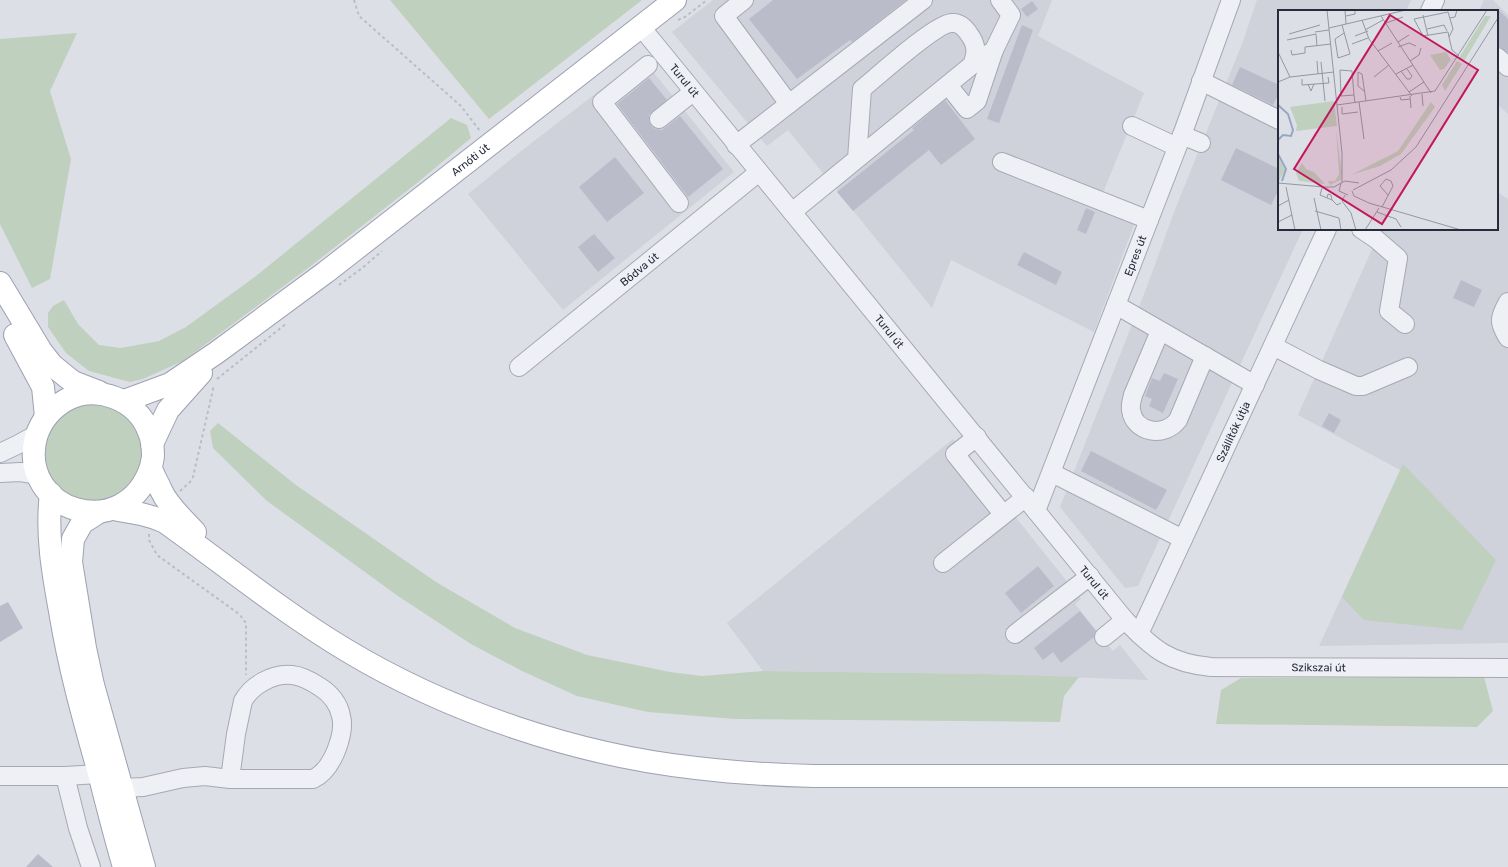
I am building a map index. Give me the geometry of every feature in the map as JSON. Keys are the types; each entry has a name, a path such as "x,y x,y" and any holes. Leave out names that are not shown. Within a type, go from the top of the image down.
{"main road":[{"name":"Arnóti út","path":"264,318 326,272 641,27 675,10"},
{"path":"0,283 41,351 52,365 73,382 115,398 134,409 143,419 149,431 153,456 148,476 137,493 122,505 82,523 73,539 71,562 85,648 93,685 144,867"},
{"path":"0,307 43,387 42,425 34,455 38,475 51,494 61,503 73,509 86,512 138,512 162,509 179,515 225,565 313,629 347,650 422,691 460,707 519,728 604,752 672,765 736,772 814,776 1508,776"},
{"path":"42,425 59,404 76,396 86,394 115,398 170,384 264,318"},
{"path":"152,444 168,410 198,375 264,318"},
{"path":"151,467 162,492 162,509"},
{"path":"51,494 48,515 54,580 77,697 124,867"}],"street":[{"path":"744,0 724,16 790,104"},
{"path":"736,145 923,0"},
{"path":"948,85 968,109 977,101 994,50 1011,15 1000,0"},
{"name":"Epres út","path":"1031,504 1052,473 1180,141 1231,0"},
{"path":"857,159 862,89 931,33 944,25 953,22 964,27 971,37 976,49 976,56 972,65"},
{"name":"Turul út","path":"641,27 1125,620 1139,634"},
{"path":"792,212 972,65 994,50"},
{"path":"1498,58 1508,67"},
{"path":"648,65 602,102 679,203"},
{"path":"1201,81 1278,120"},
{"path":"658,119 693,92"},
{"path":"1132,126 1180,141 1201,144"},
{"path":"1002,162 1149,220"},
{"name":"Bódva út","path":"519,367 759,172"},
{"name":"Szállítók útja","path":"1139,634 1327,230"},
{"path":"1363,230 1398,258 1389,311 1406,324"},
{"path":"1508,302 1500,316 1502,328 1508,338"},
{"path":"1116,306 1255,385"},
{"path":"1160,331 1133,395 1131,404 1131,412 1134,419 1137,423 1144,427 1156,431 1163,431 1174,425 1178,420 1205,356"},
{"path":"1273,346 1319,370 1356,386 1363,386 1408,367"},
{"path":"0,453 17,445 42,425"},
{"path":"977,437 955,454 1003,514"},
{"path":"0,473 20,472 38,475"},
{"path":"1052,473 1183,539"},
{"path":"943,563 1003,514 1031,504"},
{"path":"1015,634 1090,576"},
{"path":"1104,637 1125,620"},
{"name":"Szikszai út","path":"1139,634 1150,645 1165,655 1187,664 1198,666 1508,668"},
{"path":"121,788 143,787 183,778 205,776 230,779 313,779 318,777 326,769 340,741 342,716 332,697 325,690 311,681 291,675 277,676 264,682 246,697 240,714 230,779"},
{"path":"0,776 65,776 99,774"},
{"path":"65,776 78,828 91,867"}],"path":[{"path":"354,0 360,16 461,106 490,144"},
{"path":"675,10 685,17 707,0"},
{"path":"338,286 362,269 385,249"},
{"path":"246,697 246,623 239,614 157,555 149,540 148,530 162,509 190,482 193,477 214,384 218,378 290,321"}],"shaded area":[{"path":"713,0 1052,0 1038,36 1144,93 1097,207 1135,222 1094,332 951,260 932,308 788,130 767,146 672,32"},
{"path":"1257,0 1411,0 1406,10 1278,10 1278,230 1303,230 1138,586 1125,588 1060,507 1146,289 1176,207 1242,44"},
{"path":"1484,0 1493,0 1508,15 1508,114 1498,105 1498,10 1479,10"},
{"path":"642,58 734,172 563,310 468,194"},
{"path":"1498,193 1508,199 1508,643 1319,646 1400,470 1298,415 1381,230 1498,230"},
{"path":"953,439 1081,599 1075,604 1113,651 1120,645 1148,680 984,674 763,671 727,623"}],"green space":[{"path":"390,0 642,0 489,119"},
{"path":"77,33 50,91 71,159 50,279 32,288 0,224 0,39"},
{"path":"451,118 467,125 471,138 417,183 312,265 183,361 143,379 130,382 89,371 66,353 48,327 48,313 53,306 64,300 78,324 99,345 121,348 159,341 186,327 256,276"},
{"path":"92,404 111,408 127,419 138,435 142,454 138,473 127,489 111,500 92,504 73,500 57,489 46,473 42,454 46,435 57,419 73,408"},
{"path":"218,423 296,485 436,582 515,628 587,655 670,672 702,676 763,671 1079,677 1064,696 1060,722 735,719 648,712 577,696 522,671 471,644 398,596 267,501 213,448 210,431"},
{"path":"1403,464 1496,560 1462,630 1364,620 1342,597"},
{"path":"1484,677 1493,711 1477,727 1216,724 1221,690 1241,678"}],"building":[{"path":"773,0 906,0 852,42 850,40 797,79 749,19"},
{"path":"1032,1 1038,9 1027,17 1021,9"},
{"path":"1497,8 1508,19 1508,53 1498,46"},
{"path":"1022,25 1033,30 999,123 987,119"},
{"path":"1240,67 1278,85 1278,95 1273,105 1232,85"},
{"path":"649,78 667,100 649,115 651,126 655,129 662,130 680,116 723,169 688,197 617,104"},
{"path":"945,100 975,139 941,165 929,150 853,211 837,192 914,130 912,128"},
{"path":"1236,148 1278,169 1278,191 1271,205 1221,180"},
{"path":"615,157 644,193 607,222 579,187"},
{"path":"1086,208 1095,212 1086,234 1077,230"},
{"path":"594,234 615,258 598,272 578,247"},
{"path":"1024,252 1062,272 1056,285 1017,265"},
{"path":"1461,280 1482,290 1474,307 1453,298"},
{"path":"1164,373 1178,379 1163,413 1149,406 1152,399 1145,396 1152,378 1160,381"},
{"path":"1329,413 1341,420 1334,433 1322,426"},
{"path":"1091,451 1167,490 1156,510 1081,471"},
{"path":"1038,566 1054,586 1021,613 1005,593"},
{"path":"8,602 23,628 0,642 0,606"},
{"path":"1080,611 1096,631 1094,637 1061,663 1053,652 1043,660 1034,648"},
{"path":"38,854 53,867 26,867"}]}
